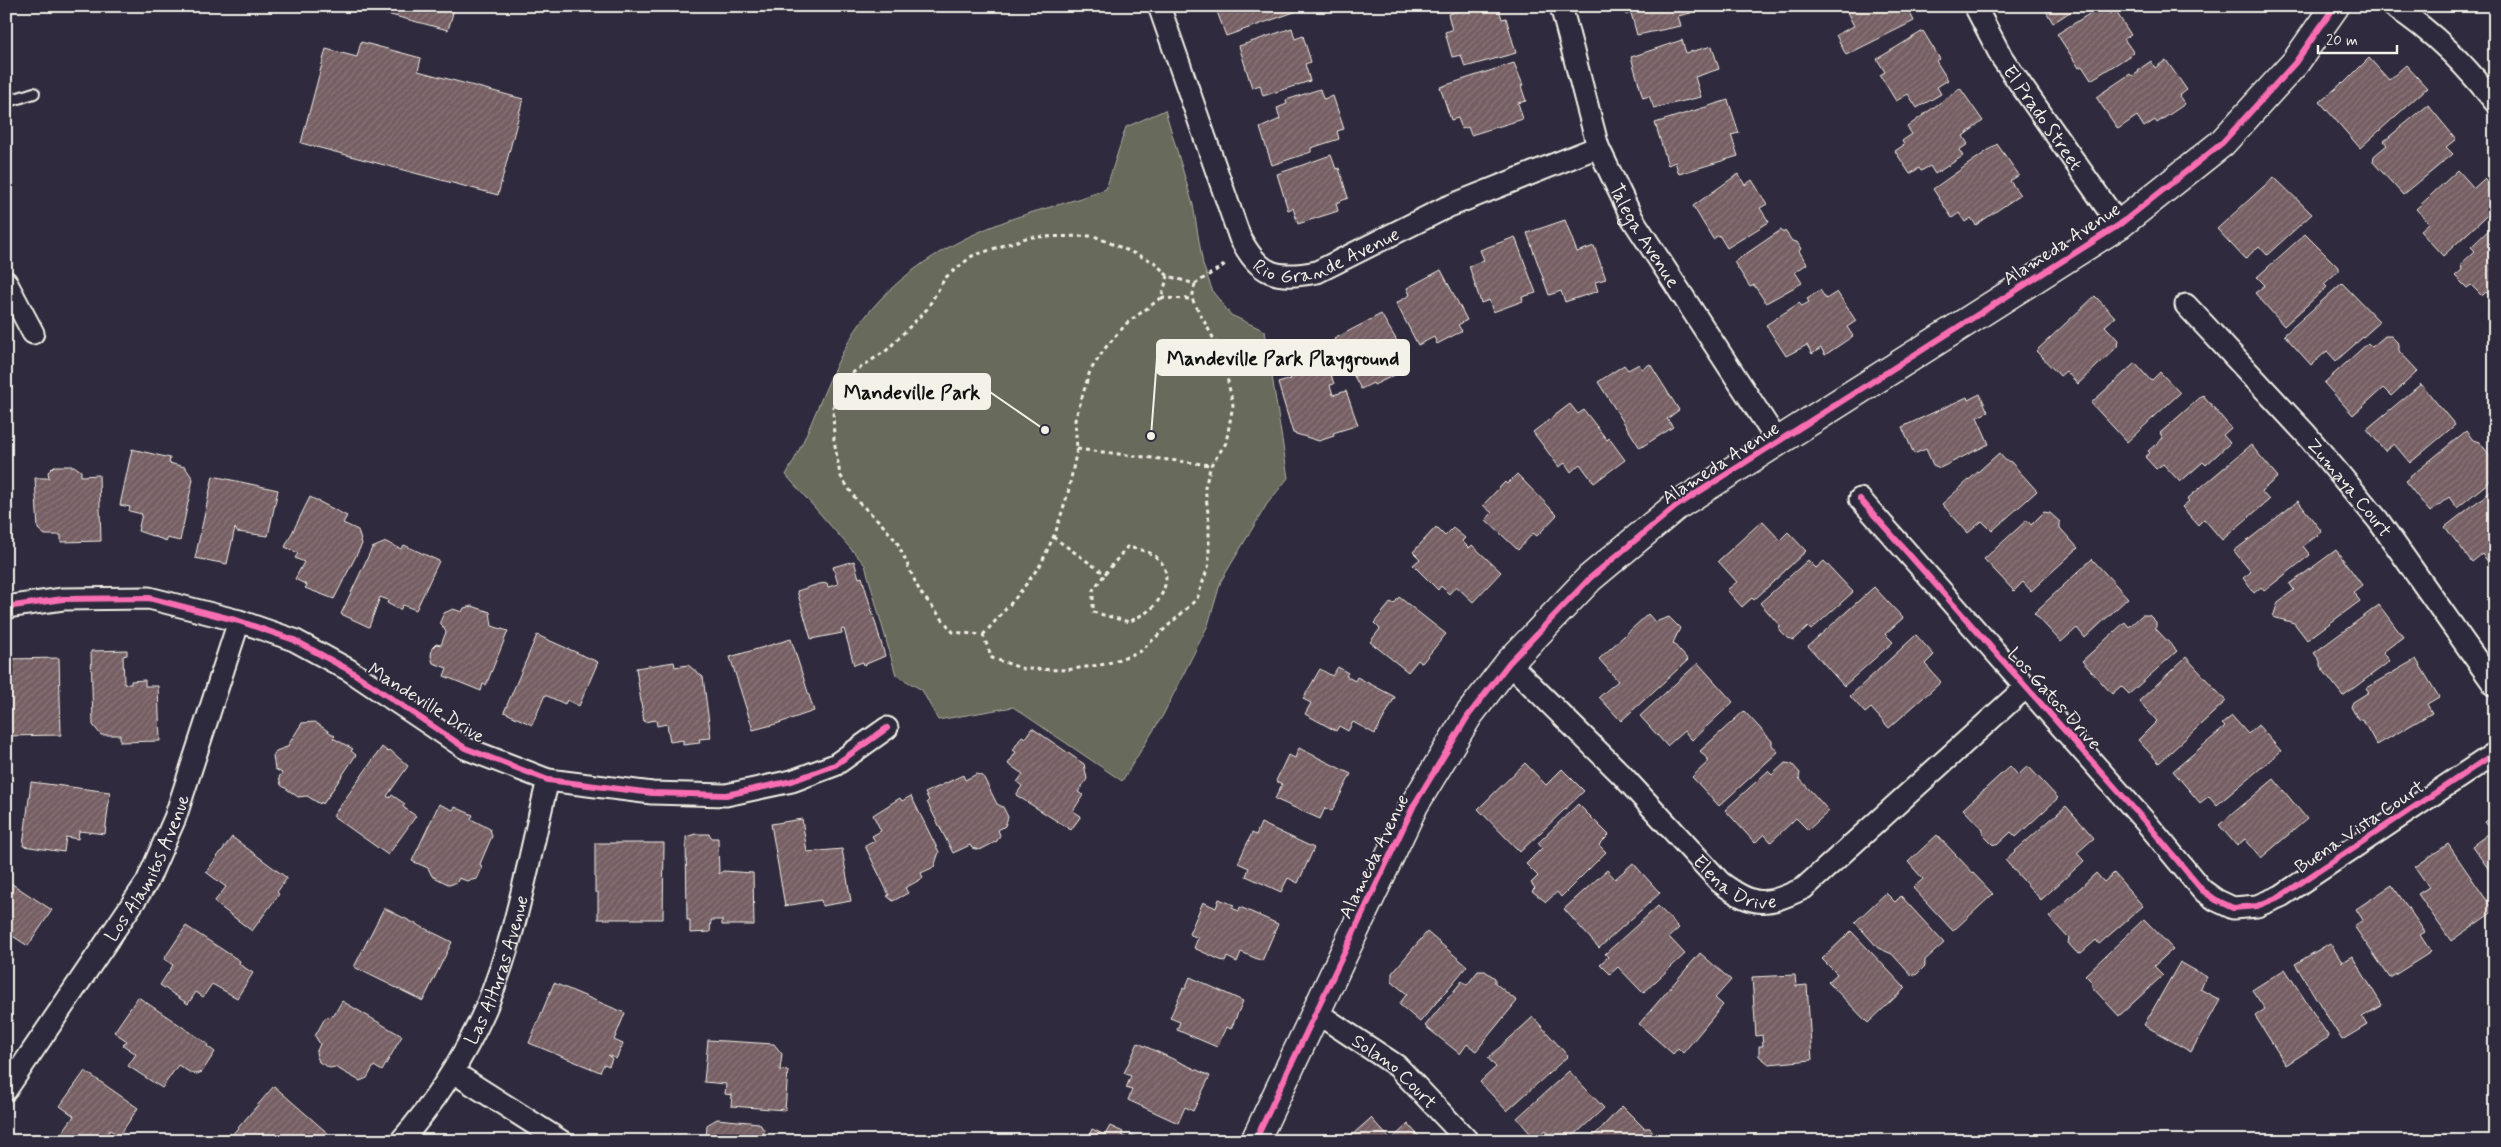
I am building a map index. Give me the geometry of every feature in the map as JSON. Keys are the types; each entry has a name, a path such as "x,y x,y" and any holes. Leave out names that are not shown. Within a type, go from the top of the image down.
{"street":[{"name":"Rio Grande Avenue","path":"1159,6 1240,238 1252,260 1271,274 1296,276 1317,272 1447,207 1598,147"},
{"name":"Talega Avenue","path":"1561,6 1598,147 1632,218 1778,442"},
{"name":"El Prado Street","path":"1975,6 2002,58 2119,225"},
{"name":"Alameda Avenue","path":"1255,1141 1314,1012 1414,805 1468,716 1510,663 1590,578 1675,507 2119,225 2222,143 2295,62 2335,6"},
{"path":"2393,6 2421,24 2461,60 2495,102"},
{"path":"6,282 33,334"},
{"name":"Zumaya Court","path":"2186,305 2306,434 2378,520 2495,686"},
{"name":"Los Gatos Drive","path":"1860,499 2025,688 2149,826 2202,890 2216,900 2233,908"},
{"name":"Mandeville Drive","path":"6,607 63,599 149,598 239,621 294,640 349,670 465,748 548,780 652,793 726,795 792,781 835,765 887,728"},
{"name":"Los Alamitos Avenue","path":"6,1090 147,882 175,818 239,621"},
{"name":"Elena Drive","path":"1510,663 1622,774 1720,882 1738,896 1758,903 1780,900 1804,888 2025,688"},
{"name":"Buena Vista Court","path":"2233,908 2257,906 2281,896 2495,753"},
{"name":"Las Alturas Avenue","path":"402,1141 453,1072 485,1010 506,949 548,780"},
{"name":"Solano Court","path":"1314,1012 1397,1066 1468,1141"},
{"path":"453,1072 561,1141"}],"lane":[{"path":"6,102 34,94"}],"path":[{"path":"983,635 953,632 920,592 897,542 880,522 857,501 840,475 834,440 833,407 851,374 887,350 927,309 945,278 972,256 1029,237 1094,236 1154,262 1168,276 1196,284"},
{"path":"983,635 992,658 1024,669 1066,670 1106,664 1141,651 1197,600 1208,564 1209,522 1205,487 1211,465 1226,443 1233,405 1222,354 1192,299 1196,284 1246,251"},
{"path":"983,635 1018,595 1041,564 1053,537 1068,493 1077,449 1075,420 1090,370 1106,346 1127,323 1161,298 1168,276"},
{"path":"1161,298 1192,299"},
{"path":"1077,449 1211,465"},
{"path":"1053,537 1105,574"},
{"path":"1128,547 1140,549 1158,558 1166,570 1165,588 1151,609 1129,622 1106,618 1092,612 1093,590 1105,574 1128,547"}],"green space":[{"path":"1165,110 1193,205 1203,265 1213,292 1231,315 1265,331 1288,478 1267,504 1221,581 1208,625 1163,715 1122,781 1013,707 938,720 922,690 896,675 865,565 786,475 803,442 840,357 862,321 877,302 913,270 933,256 976,233 1011,219 1106,189 1126,127"}],"building":[{"path":"356,6 455,6 448,30"},
{"path":"1215,6 1299,6 1300,10 1226,36"},
{"path":"1475,6 1498,6 1502,19 1506,18 1516,53 1465,67 1461,55 1452,57 1445,32 1452,30 1448,14"},
{"path":"1624,6 1689,6 1691,13 1678,16 1681,26 1637,35 1631,13 1626,15"},
{"path":"1844,6 1915,6 1916,8 1909,11 1914,21 1846,55 1836,35 1854,26"},
{"path":"2043,6 2079,6 2053,23"},
{"path":"2102,6 2105,6 2110,14 2115,10 2131,35 2124,39 2134,53 2091,80 2082,66 2079,68 2057,34"},
{"path":"1292,28 1295,39 1303,36 1311,62 1305,64 1310,81 1263,96 1260,85 1252,88 1239,46"},
{"path":"1923,31 1940,59 1936,61 1948,80 1937,87 1941,94 1917,108 1908,94 1896,101 1880,75 1885,72 1877,59"},
{"path":"1682,40 1686,53 1712,46 1719,69 1695,77 1701,97 1654,108 1649,96 1643,98 1631,57"},
{"path":"361,42 421,58 418,71 523,99 498,195 301,143 326,49 357,57"},
{"path":"2369,58 2389,80 2406,65 2427,88 2360,148 2320,102 2343,84"},
{"path":"2166,60 2187,90 2179,96 2185,104 2157,123 2155,120 2144,127 2137,116 2118,129 2096,97 2130,74 2132,76 2139,72 2138,70 2151,61 2155,68"},
{"path":"1514,63 1523,85 1521,86 1526,101 1518,103 1523,119 1471,135 1468,127 1462,129 1458,118 1451,120 1440,87"},
{"path":"1960,88 1983,121 1963,136 1968,144 1959,150 1963,156 1935,174 1930,166 1921,171 1919,168 1910,174 1895,151 1904,145 1902,141 1912,134 1907,127"},
{"path":"1320,89 1323,99 1333,96 1344,129 1337,131 1339,139 1311,148 1311,152 1272,165 1260,128 1280,119 1277,108 1287,104 1286,100"},
{"path":"1728,100 1739,133 1731,135 1738,156 1679,174 1675,162 1668,165 1655,123"},
{"path":"2428,105 2456,139 2446,147 2453,154 2403,195 2373,162 2374,156 2387,145 2384,141"},
{"path":"1997,144 2019,175 2010,181 2020,195 1976,225 1971,218 1965,222 1959,213 1952,218 1933,189"},
{"path":"1331,155 1336,169 1339,168 1348,198 1336,203 1338,211 1298,224 1293,208 1288,210 1277,174"},
{"path":"2458,170 2474,188 2484,179 2495,190 2495,208 2443,256 2420,231 2429,223 2416,209"},
{"path":"1738,174 1745,185 1752,180 1767,204 1760,208 1769,222 1727,248 1719,235 1713,239 1693,206"},
{"path":"2274,177 2312,214 2267,255 2259,246 2245,259 2217,229"},
{"path":"1565,220 1577,252 1594,246 1606,279 1595,282 1598,291 1565,302 1561,291 1549,295 1527,233"},
{"path":"2495,224 2495,300 2486,292 2482,296 2471,285 2467,288 2455,276 2462,270 2461,264 2475,251 2471,247"},
{"path":"1781,230 1783,233 1785,231 1792,241 1797,242 1801,249 1799,251 1807,264 1795,272 1802,283 1766,303 1754,285 1750,287 1734,262"},
{"path":"2305,234 2338,267 2338,271 2324,284 2327,287 2284,326 2255,293 2265,285 2257,277"},
{"path":"1515,237 1536,293 1522,297 1523,301 1493,312 1489,300 1481,303 1469,266 1484,260 1480,250"},
{"path":"1441,270 1467,320 1458,325 1462,331 1437,344 1434,337 1418,345 1396,303 1410,295 1407,288"},
{"path":"2342,283 2380,322 2336,361 2327,351 2311,365 2284,335"},
{"path":"1820,290 1826,299 1837,292 1856,321 1847,327 1853,336 1825,355 1821,348 1812,354 1807,345 1786,356 1766,325 1799,303 1802,306 1809,302 1807,299"},
{"path":"2095,296 2115,317 2105,326 2118,340 2117,347 2078,384 2066,371 2060,376 2036,351"},
{"path":"1381,314 1406,356 1397,360 1403,371 1361,389 1334,339"},
{"path":"2385,336 2391,336 2399,344 2399,351 2418,371 2391,396 2383,388 2353,415 2324,383 2368,343 2372,347"},
{"path":"1322,346 1334,384 1330,385 1333,395 1346,391 1358,425 1333,433 1334,436 1319,441 1293,433 1278,383 1291,379 1285,358"},
{"path":"2135,363 2151,381 2160,372 2180,393 2127,442 2091,403"},
{"path":"1639,364 1642,369 1650,364 1679,410 1667,419 1673,427 1640,448 1598,382 1624,365 1628,370"},
{"path":"2421,384 2455,425 2410,463 2394,444 2385,451 2367,429"},
{"path":"1980,394 1988,412 1977,417 1989,444 1940,468 1933,465 1926,449 1914,454 1902,427 1967,397 1968,400"},
{"path":"2203,395 2231,428 2223,435 2230,443 2206,465 2203,462 2180,482 2163,464 2156,469 2145,457 2150,453 2148,451 2163,438 2160,433"},
{"path":"1570,404 1578,414 1584,410 1607,440 1609,438 1625,460 1594,483 1580,464 1571,472 1565,463 1559,467 1533,432"},
{"path":"2466,431 2473,440 2479,442 2495,461 2495,477 2457,508 2449,497 2430,512 2405,481"},
{"path":"2251,445 2278,477 2261,491 2269,500 2222,540 2204,519 2198,525 2182,507 2189,501 2187,499"},
{"path":"132,449 170,458 169,463 185,467 193,479 180,541 167,538 167,541 138,531 142,514 129,511 130,507 120,505"},
{"path":"1999,453 2005,460 2011,462 2037,491 1992,531 1982,521 1968,533 1942,504"},
{"path":"54,466 74,466 81,471 81,476 99,475 101,541 61,542 61,535 45,535 38,529 35,478 49,478 48,472"},
{"path":"1517,474 1557,515 1537,536 1533,533 1518,550 1486,520 1492,513 1483,505 1505,482 1507,484"},
{"path":"213,476 278,490 268,536 237,532 235,528 227,564 195,558"},
{"path":"2491,491 2495,495 2495,558 2489,563 2482,554 2472,562 2445,527"},
{"path":"310,497 347,516 343,523 358,530 362,544 334,599 305,588 307,585 295,579 304,562 295,558 298,553 285,547"},
{"path":"2298,501 2322,532 2303,546 2310,555 2264,591 2261,587 2254,593 2243,578 2251,572 2234,551"},
{"path":"2044,512 2050,513 2060,522 2060,528 2078,548 2031,591 2023,582 2014,591 1984,559 2027,520 2031,525"},
{"path":"1762,521 1780,540 1788,532 1806,551 1754,600 1752,598 1742,607 1727,590 1737,582 1718,561"},
{"path":"1436,527 1445,536 1453,528 1465,538 1462,541 1469,548 1472,545 1501,572 1473,602 1456,586 1449,594 1441,586 1438,590 1413,565 1420,559 1413,552"},
{"path":"386,542 401,549 404,545 439,561 416,610 403,605 400,610 387,603 388,600 380,597 369,627 341,614 372,548"},
{"path":"2336,550 2362,585 2353,592 2360,601 2307,640 2294,623 2273,617 2278,602 2294,590 2290,584"},
{"path":"2092,559 2128,598 2085,638 2077,628 2061,642 2034,613"},
{"path":"1808,560 1816,568 1824,561 1853,592 1811,630 1808,627 1794,640 1787,638 1779,630 1780,626 1760,603"},
{"path":"854,561 859,578 862,577 885,656 864,665 863,662 854,665 844,629 841,630 842,633 811,639 797,591 819,584 827,583 828,587 838,584 833,567"},
{"path":"1874,587 1903,618 1885,634 1893,642 1844,686 1808,646"},
{"path":"1399,597 1446,634 1422,663 1418,660 1408,672 1370,642 1380,629 1374,623 1391,602 1394,604"},
{"path":"2379,605 2403,637 2383,652 2390,661 2343,696 2320,666 2320,661 2314,653"},
{"path":"472,606 490,612 492,626 508,631 486,685 483,684 481,691 444,676 447,668 433,663 431,656 432,648 436,644 441,645 446,632 440,622 444,613 453,609 462,612 464,608"},
{"path":"1648,614 1655,622 1669,617 1680,628 1673,643 1688,660 1621,721 1599,697 1618,681 1599,659"},
{"path":"2142,615 2149,615 2156,622 2156,629 2177,651 2129,694 2121,686 2112,694 2082,661 2125,622 2129,627"},
{"path":"537,635 598,662 579,706 567,700 565,704 545,695 532,725 504,712"},
{"path":"1916,635 1934,655 1925,664 1941,682 1889,728 1871,708 1865,713 1850,696"},
{"path":"791,639 814,711 753,730 730,657"},
{"path":"127,650 127,655 123,656 124,684 131,684 131,681 145,680 145,686 158,686 160,741 120,742 120,735 101,735 93,725 91,651"},
{"path":"2186,657 2226,701 2159,763 2138,740 2157,721 2139,701"},
{"path":"59,658 61,735 6,736 6,659"},
{"path":"2416,659 2439,697 2427,704 2432,713 2377,745 2363,721 2358,719 2351,707 2353,702 2369,692 2366,688"},
{"path":"674,662 675,667 688,665 703,677 711,738 699,739 700,743 683,745 683,740 670,742 667,724 657,726 656,720 644,722 636,668"},
{"path":"1698,663 1733,702 1692,740 1684,731 1667,746 1640,716"},
{"path":"1338,667 1348,673 1346,676 1355,681 1357,677 1395,697 1375,734 1353,722 1348,731 1339,726 1336,731 1305,714 1311,703 1303,699 1320,669 1332,676"},
{"path":"1744,711 1772,741 1772,745 1778,752 1719,806 1692,777 1709,761 1700,751"},
{"path":"2232,716 2248,734 2258,725 2281,751 2217,805 2209,796 2200,803 2173,771 2225,727 2222,724"},
{"path":"315,722 335,736 333,738 353,749 351,751 356,755 323,804 307,796 298,797 281,785 279,777 282,773 275,769 273,756 276,751 287,747 302,723"},
{"path":"1032,728 1084,764 1087,779 1078,792 1083,795 1073,811 1081,816 1071,830 1016,795 1022,786 1017,782 1023,774 1008,764 1016,752 1013,750 1022,736 1025,738"},
{"path":"382,747 388,752 390,750 408,766 387,796 390,798 392,795 405,804 403,807 416,816 388,855 333,816"},
{"path":"1299,748 1351,774 1332,811 1325,808 1320,819 1275,799 1282,784 1276,781 1288,755 1295,758"},
{"path":"1525,763 1546,785 1562,769 1584,791 1520,852 1478,809"},
{"path":"1785,763 1792,764 1800,773 1799,778 1829,811 1808,830 1796,818 1771,842 1764,834 1755,843 1725,810 1768,771 1772,775"},
{"path":"2010,766 2018,775 2028,766 2058,798 2016,837 2011,832 1997,845 1992,844 1983,835 1983,830 1963,809"},
{"path":"977,774 983,776 997,804 1003,807 1008,817 1005,826 998,830 1000,835 997,841 980,850 972,848 970,845 953,853 927,802 929,800 925,793 963,775 965,780"},
{"path":"2274,779 2307,819 2261,858 2245,839 2237,846 2219,825"},
{"path":"31,782 110,792 105,834 79,831 78,839 66,837 64,852 23,846"},
{"path":"911,796 939,852 934,867 921,873 923,878 905,888 908,893 893,901 887,896 889,895 865,846 875,841 872,836 881,831 873,815 900,798 902,801"},
{"path":"439,804 453,810 455,807 473,815 471,819 490,829 492,836 480,864 482,868 477,879 467,881 459,878 457,882 450,885 432,876 428,868 412,861"},
{"path":"1578,804 1609,835 1599,845 1606,852 1561,897 1557,892 1546,902 1532,891 1535,888 1531,883 1538,876 1526,864 1542,848 1538,843"},
{"path":"2066,806 2094,838 2077,853 2084,861 2041,900 2005,860"},
{"path":"2495,815 2495,878 2472,846 2492,831 2485,822"},
{"path":"802,819 807,852 842,849 851,901 822,906 821,900 785,906 771,824"},
{"path":"1261,823 1314,848 1298,883 1288,878 1281,892 1246,876 1249,868 1238,863 1252,833 1256,835"},
{"path":"695,834 709,834 712,838 718,838 719,874 723,871 753,873 754,925 722,925 722,920 711,920 710,932 690,933 690,920 687,920 686,837"},
{"path":"1937,835 1993,894 1953,931 1913,888 1923,879 1908,862"},
{"path":"232,837 287,878 277,892 279,894 252,931 214,902 226,887 206,872"},
{"path":"595,843 664,843 663,919 598,919 598,892 595,892"},
{"path":"2448,844 2494,911 2451,941 2418,894 2429,887 2415,867"},
{"path":"1633,863 1660,893 1599,948 1564,909 1607,870 1615,879"},
{"path":"2096,873 2104,882 2114,873 2143,906 2099,944 2096,940 2081,953 2076,952 2068,943 2069,939 2049,917"},
{"path":"6,880 52,910 28,946 8,933 6,936"},
{"path":"2392,885 2425,932 2420,935 2431,952 2390,978 2354,926 2363,920 2356,909"},
{"path":"1886,893 1895,902 1901,896 1944,943 1925,960 1925,966 1916,975 1910,974 1892,954 1878,948 1855,922"},
{"path":"1219,899 1234,905 1232,908 1239,911 1240,907 1278,924 1262,961 1241,952 1237,962 1227,957 1225,962 1194,948 1198,938 1189,934 1203,902 1216,908"},
{"path":"1658,906 1679,928 1669,937 1685,954 1643,993 1618,967 1610,974 1600,964 1608,957 1605,954"},
{"path":"384,908 452,942 423,1001 354,967"},
{"path":"2144,919 2173,949 2154,966 2163,975 2119,1016 2092,987 2092,982 2085,975"},
{"path":"186,926 240,961 239,964 253,973 237,998 212,984 203,997 196,992 188,1004 160,985 173,965 164,959"},
{"path":"1851,931 1905,988 1868,1023 1828,982 1837,974 1822,959"},
{"path":"1427,932 1467,966 1420,1022 1399,1004 1407,994 1392,982 1392,973"},
{"path":"2330,943 2342,962 2352,956 2382,1005 2362,1017 2367,1025 2342,1040 2295,964"},
{"path":"1700,953 1731,980 1715,998 1723,1005 1683,1053 1678,1048 1673,1054 1639,1024"},
{"path":"2180,962 2207,977 2200,989 2220,1000 2191,1052 2144,1025"},
{"path":"2285,969 2329,1037 2286,1065 2255,1016 2265,1009 2252,990"},
{"path":"1478,971 1485,971 1495,978 1495,983 1517,1001 1476,1051 1467,1044 1460,1054 1425,1026 1462,981 1467,985"},
{"path":"1795,975 1796,986 1807,985 1812,1060 1769,1064 1759,1056 1759,1046 1763,1046 1762,1035 1756,1036 1752,977"},
{"path":"1190,977 1243,1001 1231,1029 1226,1027 1217,1047 1177,1030 1180,1022 1170,1018"},
{"path":"554,983 625,1013 614,1040 623,1044 616,1059 608,1055 612,1059 609,1066 604,1064 600,1072 529,1043"},
{"path":"138,997 208,1044 207,1046 215,1052 202,1072 197,1074 191,1073 178,1065 162,1088 128,1066 136,1054 123,1045 127,1041 114,1032"},
{"path":"342,1001 402,1036 382,1071 374,1066 367,1078 360,1081 335,1067 330,1068 319,1062 316,1053 320,1044 315,1036 325,1018 334,1015"},
{"path":"1533,1017 1568,1056 1507,1111 1480,1082 1496,1067 1488,1058"},
{"path":"708,1040 774,1044 782,1054 780,1070 788,1071 785,1110 731,1106 732,1095 725,1094 726,1084 704,1082"},
{"path":"1138,1043 1210,1076 1193,1111 1185,1107 1178,1123 1128,1100 1132,1090 1126,1088 1131,1076 1124,1073"},
{"path":"85,1071 138,1108 119,1136 110,1130 103,1141 94,1137 91,1141 71,1141 61,1134 74,1116 60,1106"},
{"path":"1569,1071 1604,1108 1568,1141 1555,1141 1546,1130 1535,1139 1517,1118"},
{"path":"274,1086 332,1137 328,1141 237,1141 231,1136"},
{"path":"1622,1106 1644,1128 1650,1128 1659,1141 1589,1141"},
{"path":"1371,1118 1391,1140 1408,1124 1423,1141 1345,1141"},
{"path":"717,1119 759,1123 764,1130 763,1139 770,1141 706,1141 707,1125"},
{"path":"1110,1126 1123,1132 1121,1135 1129,1139 1131,1134 1145,1141 1087,1141 1092,1129 1105,1135"}],"cycle path":[{"path":"1255,1141 1414,805 1468,716 1509,663 1590,578 1675,507 2119,225 2222,143 2295,63 2335,6"},
{"path":"1860,499 2149,826 2202,890 2216,900 2233,908 2257,906 2281,896 2495,753"},
{"path":"6,607 63,599 149,598 239,621 294,640 349,670 465,748 548,780 652,793 726,795 792,781 835,765 887,728"}],"place":[{"name":"Mandeville Park","path":"1045,430"},
{"name":"Mandeville Park Playground","path":"1151,436"}]}
